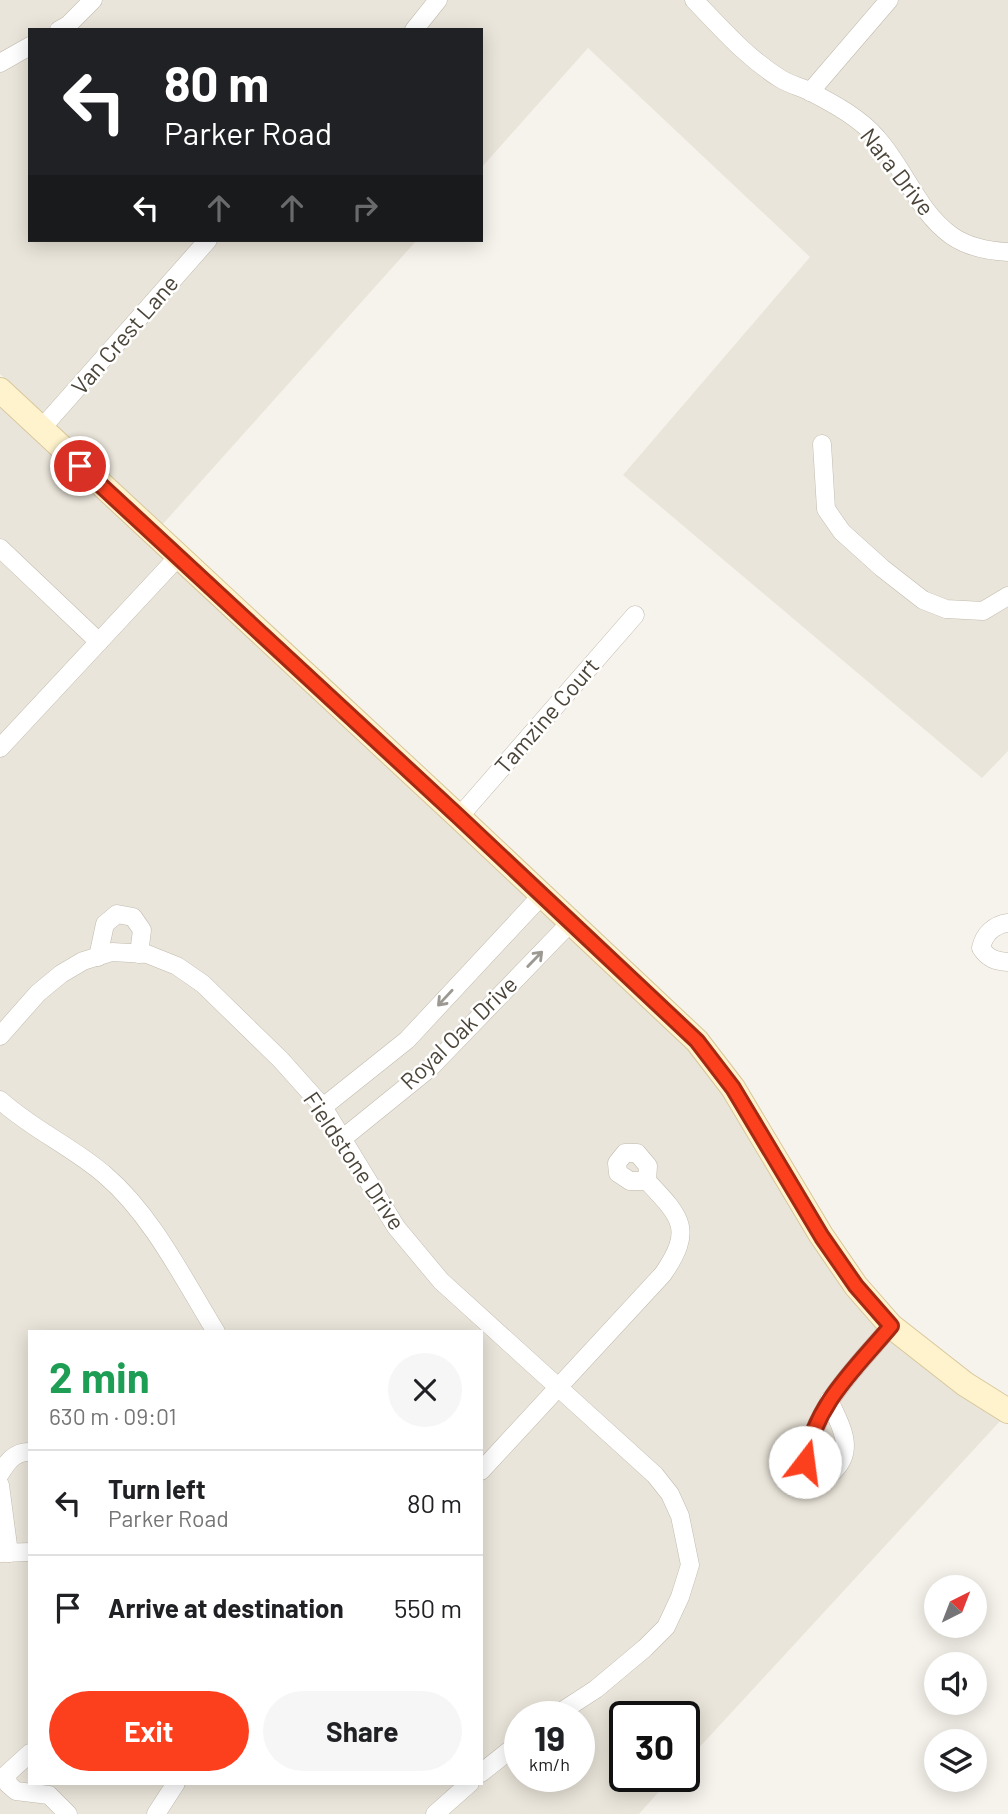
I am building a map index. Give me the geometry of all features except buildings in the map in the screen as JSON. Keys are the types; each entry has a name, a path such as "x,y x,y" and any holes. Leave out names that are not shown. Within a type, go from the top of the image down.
{"main road":[{"path":"0,390 697,1041 733,1088 822,1237 856,1286 891,1326 965,1384 1008,1411"}],"street":[{"path":"63,28 93,0"},
{"path":"416,28 438,0"},
{"name":"Nara Drive","path":"694,0 748,55 784,81 847,112 877,138 922,206 955,238 988,250 1008,252"},
{"path":"810,92 889,0"},
{"path":"0,63 28,47"},
{"name":"Van Crest Lane","path":"41,429 206,242"},
{"path":"822,444 827,509 842,532 882,568 923,600 946,609 984,611 1008,596"},
{"path":"0,548 99,642"},
{"path":"0,748 178,557"},
{"name":"Tamzine Court","path":"459,817 635,615"},
{"name":"Royal Oak Drive","path":"323,1107 407,1040 542,895"},
{"path":"98,957 104,924 117,914 133,917 142,930 139,954"},
{"name":"Royal Oak Drive","path":"342,1139 431,1067 571,922"},
{"path":"1008,923 990,930 983,938 981,948 996,961 1008,962"},
{"name":"Fieldstone Drive","path":"0,1036 38,993 61,974 83,961 112,952 147,954 177,965 203,984 281,1060 323,1107 396,1227 441,1281 654,1475 670,1494 680,1517 690,1565 680,1597 666,1627 645,1648 578,1701"},
{"path":"0,1100 20,1118 104,1174 132,1202 215,1330"},
{"path":"483,1469 663,1274 677,1254 682,1230 673,1209 647,1181"},
{"path":"829,1400 891,1326"},
{"path":"0,1474 12,1457 28,1452"},
{"path":"0,1485 4,1553 28,1552"},
{"path":"28,1755 7,1774 8,1784 16,1791 49,1789 68,1814"},
{"path":"483,1771 504,1755"},
{"path":"156,1814 175,1785"},
{"path":"435,1814 468,1785"}],"shaded area":[{"path":"0,0 1008,0 1008,751 982,778 623,475 810,257 588,48 483,166 483,28 28,28 28,242 415,242 162,525 0,374"},
{"path":"0,402 699,1058 839,1281 1002,1419 700,1747 700,1701 609,1701 609,1792 659,1792 639,1814 0,1814"}],"route":[{"path":"80,466 697,1041 733,1088 822,1237 856,1286 891,1326 829,1400 809,1438 805,1462"}]}
